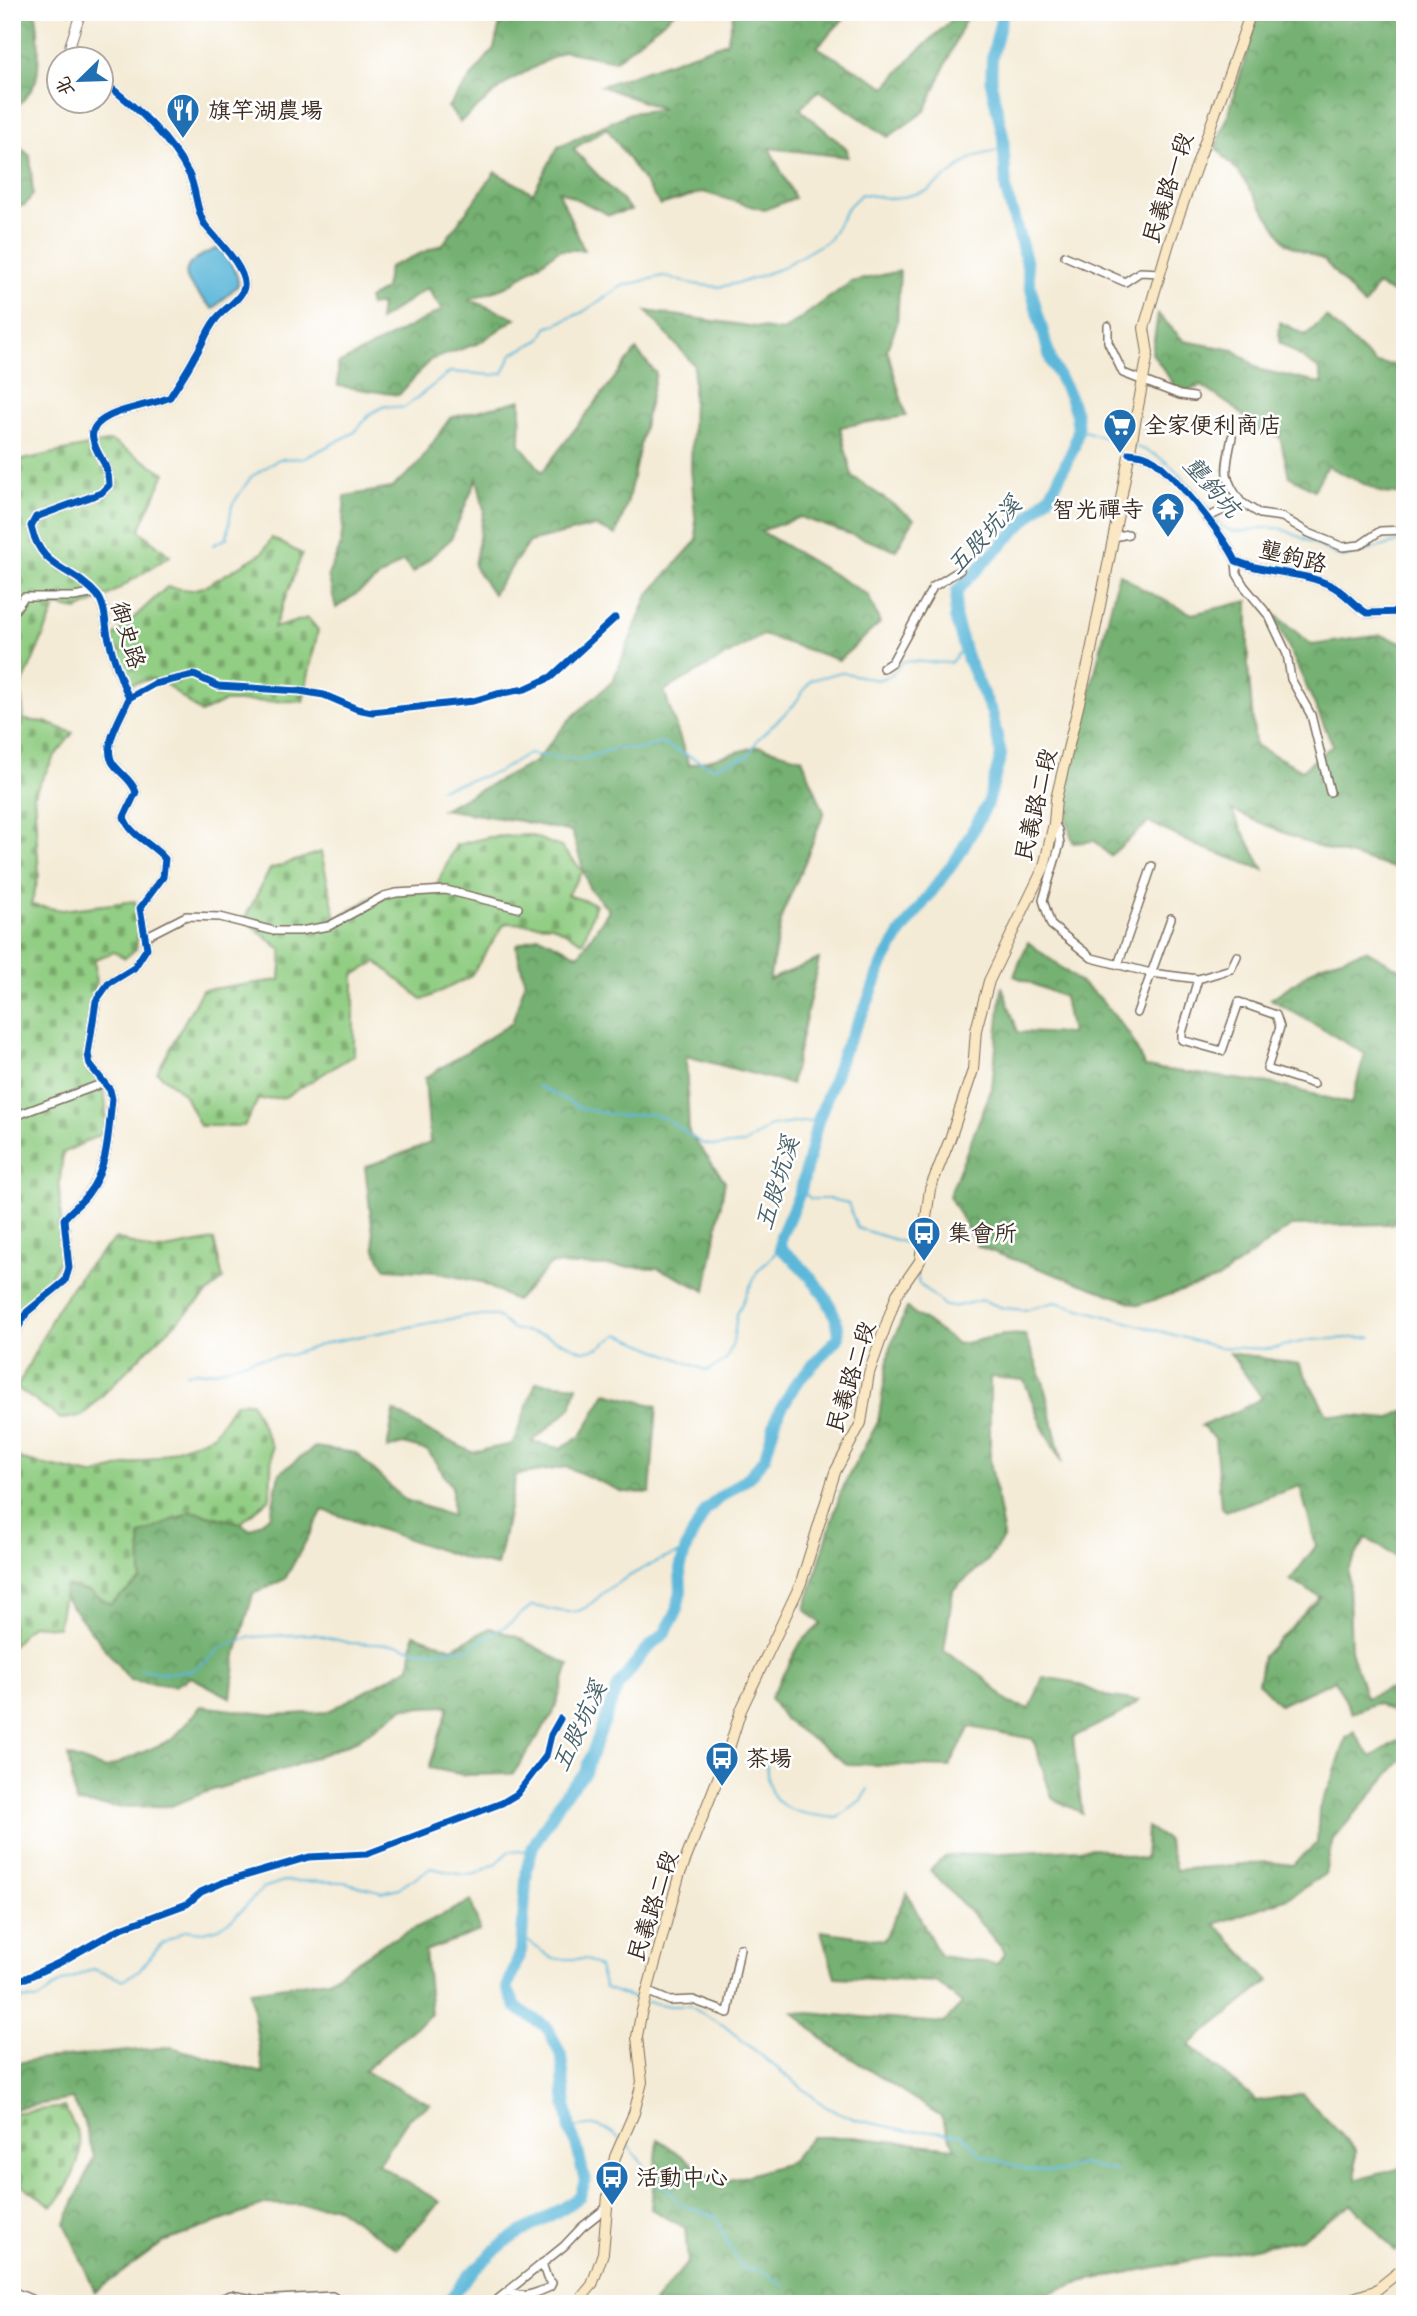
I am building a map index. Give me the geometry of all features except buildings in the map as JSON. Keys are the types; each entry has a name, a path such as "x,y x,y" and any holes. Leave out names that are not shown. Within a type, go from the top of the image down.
{"main road":[{"name":"民義路一段","path":"1143,380 1148,354 1144,328 1205,137 1251,12"},
{"name":"民義路二段","path":"576,2304 592,2285 603,2253 609,2184 622,2140 634,2113 642,2081 637,2037 645,1998 679,1876 726,1758 741,1710 801,1583 835,1472 861,1423 869,1373 897,1294 920,1261 930,1189 973,1070 976,1030 989,981 1044,867 1054,824 1056,799 1089,661 1143,380"},
{"path":"1335,2304 1375,2291 1405,2267"}],"street":[{"path":"70,46 80,12"},
{"name":"御史路","path":"12,1339 27,1312 65,1281 69,1268 64,1219 70,1210 86,1198 101,1175 112,1099 110,1090 90,1066 88,1054 96,1001 108,984 134,968 147,948 140,908 163,877 165,859 156,848 127,826 124,817 136,792 126,775 108,756 109,744 129,698 109,638 102,603 96,593 41,553 33,532 33,521 43,514 101,493 109,485 105,462 93,442 94,426 115,414 170,397 194,360 205,334 243,293 245,286 231,256 200,216 190,176 172,147 116,92"},
{"path":"1065,256 1125,282 1140,272 1161,273"},
{"path":"1108,326 1108,342 1123,373 1180,395 1194,397"},
{"path":"1232,438 1226,471 1229,485 1241,502 1260,514 1282,517 1309,533 1343,547 1360,545 1380,531 1405,530"},
{"name":"壟鉤路","path":"1130,447 1155,461 1211,516 1236,561 1278,573 1308,577 1334,586 1367,613 1405,612"},
{"path":"1211,516 1241,502"},
{"path":"1114,537 1128,534"},
{"path":"1236,561 1237,574 1269,616 1287,653 1291,679 1311,715 1330,792"},
{"path":"883,668 892,662 933,587 960,570"},
{"path":"12,614 24,597 74,597 96,593"},
{"path":"129,698 154,684 193,674 218,686 324,695 357,709 372,712 473,701 525,690 551,677 615,618"},
{"path":"1054,824 1058,830 1060,844 1044,900 1051,925 1092,958 1150,974 1198,979 1231,969 1237,956"},
{"path":"1118,965 1152,866"},
{"path":"145,937 186,916 220,917 274,931 300,931 329,926 384,896 396,893 446,890 518,908"},
{"path":"1137,1013 1171,918"},
{"path":"1198,979 1182,1040 1223,1051 1239,1002 1276,1016 1280,1027 1268,1069 1314,1084"},
{"path":"12,1117 104,1083"},
{"path":"12,1980 38,1973 119,1929 187,1904 201,1892 224,1882 309,1857 367,1854 502,1802 517,1794 546,1756 551,1735 560,1719"},
{"path":"645,1998 693,2000 728,2013 740,1948"},
{"path":"492,2304 606,2208"},
{"path":"508,2291 515,2296 528,2295 550,2287 552,2283 547,2278 542,2263"},
{"path":"12,2291 43,2304"},
{"path":"207,2304 231,2295 259,2300 331,2296 344,2304"}],"green space":[{"path":"12,12 35,12 39,46 34,84 12,111"},
{"path":"503,12 675,12 615,61 564,51 509,81 460,122 448,107 494,48"},
{"path":"734,12 850,12 817,47 886,87 912,57 957,15 968,14 925,111 888,137 819,90 800,109 847,149 848,157 769,148 795,198 764,210 703,192 660,205 607,128 573,149 631,210 609,215 558,190 584,250 559,250 508,286 470,300 516,318 479,343 430,360 399,395 338,386 338,364 442,310 427,288 379,321 381,304 370,306 368,299 385,289 389,267 443,244 495,172 533,193 558,147 630,113 662,109 601,86 727,42"},
{"path":"1259,12 1405,12 1405,307 1397,295 1377,285 1364,306 1324,260 1287,244 1238,171 1215,147 1227,119"},
{"path":"12,140 30,156 33,194 25,205 12,208"},
{"path":"900,271 897,324 887,349 906,416 840,427 852,476 914,519 896,550 800,517 761,531 868,595 880,623 839,660 763,635 664,691 689,765 759,746 802,758 824,812 783,912 769,980 819,959 791,1084 686,1056 689,1133 725,1181 706,1291 658,1268 551,1264 516,1301 480,1282 435,1272 386,1269 375,1250 365,1167 430,1143 425,1078 512,1023 525,983 516,945 539,936 579,955 609,910 589,888 572,832 442,809 535,762 569,720 613,681 648,595 697,540 691,468 694,365 646,311 783,331 851,282"},
{"path":"1158,314 1184,341 1234,350 1261,370 1323,384 1319,369 1279,342 1280,322 1306,335 1326,317 1375,363 1405,366 1405,495 1383,493 1327,466 1314,490 1289,476 1280,437 1263,435 1237,410 1202,386 1186,391 1177,389 1152,353"},
{"path":"636,350 656,373 627,504 616,535 595,526 529,542 493,594 474,566 484,510 477,478 451,539 413,573 403,561 336,608 328,575 341,545 345,496 391,488 416,467 450,418 521,400 520,444 542,472"},
{"path":"111,441 165,473 139,530 170,556 109,595 78,610 56,606 21,688 24,720 45,722 73,733 54,757 34,794 39,875 31,905 62,910 135,901 139,925 136,949 125,958 114,952 95,959 96,1006 86,1062 104,1094 105,1132 63,1153 59,1188 63,1253 43,1290 12,1314 12,462"},
{"path":"272,538 302,554 274,628 308,618 318,630 303,701 223,702 201,713 167,685 153,679 130,684 121,671 113,637 167,587 191,590 204,587 262,553"},
{"path":"1119,573 1144,590 1192,614 1248,601 1248,666 1255,745 1302,770 1333,745 1281,630 1263,605 1312,645 1381,635 1405,643 1405,854 1395,868 1315,846 1231,810 1264,870 1195,845 1149,822 1110,856 1095,841 1073,843 1063,804"},
{"path":"529,835 561,847 583,871 567,895 596,904 583,942 552,925 505,923 470,977 423,1000 377,962 354,975 354,1055 285,1097 258,1100 244,1126 200,1126 184,1094 157,1072 202,990 280,980 282,950 244,920 270,869 321,852 336,919 374,896 436,886 456,845 489,837"},
{"path":"1028,942 1099,997 1130,1035 1145,1067 1274,1084 1351,1104 1365,1054 1271,999 1320,965 1366,950 1405,972 1405,1215 1391,1224 1291,1226 1218,1279 1139,1305 977,1246 949,1196 992,1088 1002,986 1018,1032 1071,1034 1064,997 1014,976"},
{"path":"116,1238 154,1251 214,1240 223,1279 82,1416 61,1419 17,1388 56,1310 84,1270"},
{"path":"907,1308 958,1344 1000,1336 1025,1335 1043,1381 1062,1463 1042,1426 1024,1380 990,1377 990,1460 1004,1537 988,1560 953,1590 944,1651 982,1676 1009,1703 1030,1709 1043,1677 1073,1682 1105,1696 1139,1701 1121,1714 1073,1737 1082,1813 1052,1798 1033,1739 970,1727 949,1767 847,1764 785,1720 770,1698 801,1642 821,1624 805,1609 842,1488 878,1422 890,1347"},
{"path":"1230,1353 1299,1364 1327,1414 1389,1419 1405,1410 1405,1562 1366,1538 1348,1569 1351,1650 1366,1698 1388,1689 1405,1702 1405,1725 1400,1715 1376,1703 1352,1713 1335,1680 1280,1705 1258,1683 1263,1656 1320,1597 1290,1580 1316,1546 1300,1486 1226,1511 1221,1507 1215,1438 1201,1426 1262,1398"},
{"path":"536,1382 577,1386 571,1408 532,1442 560,1448 581,1436 606,1393 657,1406 650,1493 623,1492 567,1467 516,1475 497,1566 469,1560 323,1510 285,1579 253,1594 236,1655 231,1698 191,1677 174,1686 130,1680 64,1597 66,1586 90,1592 141,1580 140,1535 192,1511 241,1523 250,1530 271,1515 279,1473 315,1447 356,1453 403,1499 452,1516 452,1487 428,1451 403,1444 387,1449 394,1411 472,1452 513,1444"},
{"path":"251,1402 272,1447 270,1498 241,1523 192,1511 140,1535 141,1580 110,1604 90,1592 66,1586 58,1627 31,1625 12,1646 12,1451 22,1460 92,1475 157,1457 213,1435 235,1403"},
{"path":"490,1628 517,1637 569,1665 553,1714 513,1774 465,1775 429,1768 449,1706 403,1708 358,1740 288,1768 206,1792 171,1806 119,1807 76,1803 68,1756 105,1769 173,1739 201,1706 274,1715 327,1712 410,1667 414,1634 452,1648"},
{"path":"1354,1732 1371,1757 1405,1736 1405,1756 1333,1839 1325,1874 1288,1898 1215,1924 1269,1981 1189,2045 1257,2101 1302,2094 1356,2150 1356,2180 1405,2167 1405,2242 1395,2251 1352,2204 1300,2239 1080,2282 1018,2304 653,2304 688,2262 685,2228 651,2209 658,2139 719,2182 789,2163 811,2137 852,2137 955,2148 941,2116 830,2045 793,2012 944,2023 962,2004 937,1982 835,1977 821,1931 884,1940 907,1893 940,1956 997,1964 1005,1952 930,1870 946,1856 1096,1848 1145,1860 1147,1827 1167,1840 1176,1870 1268,1862 1292,1865 1317,1843 1319,1809 1346,1738"},
{"path":"471,1901 480,1931 425,1951 431,2014 364,2071 430,2104 408,2119 378,2164 440,2202 397,2249 334,2206 267,2204 164,2242 95,2292 65,2223 94,2157 83,2119 72,2099 12,2109 12,2064 171,2047 263,2073 250,1991 328,1980 386,1942"},
{"path":"64,2107 78,2134 79,2158 69,2183 52,2206 12,2178 12,2113"}],"water":[{"path":"218,248 232,265 238,285 213,309 194,289 186,274 193,261"}],"waterway":[{"name":"五股坑溪","path":"446,2304 468,2276 509,2239 580,2196 585,2181 577,2147 570,2131 562,2058 548,2028 516,2007 507,1988 521,1951 527,1868 533,1846 566,1793 585,1772 617,1688 644,1652 665,1633 676,1613 681,1591 680,1569 687,1545 706,1510 749,1477 765,1457 777,1416 796,1383 839,1337 833,1312 826,1299 800,1266 780,1248 781,1236 801,1190 817,1124 844,1050 866,1006 882,965 900,934 959,855 988,803 1001,755 992,713 968,660 955,617 957,591 1051,494 1074,447 1078,429 1070,397 1051,361 1006,191 1003,136 991,83 992,58 1003,12"},
{"path":"213,545 227,538 232,505 251,477 279,459 305,458 355,432 371,413 385,406 404,408 450,372 493,375 503,373 512,354 540,340 547,328 583,312 622,286 663,276 719,287 743,282 779,269 829,240 848,207 861,194 895,199 927,191 973,157 1003,149"},
{"name":"壟鉤坑","path":"1078,429 1127,445"},
{"name":"壟鉤坑","path":"1136,447 1170,465 1212,512"},
{"name":"壟鉤坑","path":"1215,517 1222,525 1236,532 1282,529 1342,558 1405,540"},
{"path":"439,789 498,772 528,754 580,760 616,748 642,749 661,743 712,767 748,756 758,739 794,705 811,680 841,672 877,680 892,675 903,661 950,663 964,647"},
{"path":"538,1086 583,1109 621,1116 650,1114 665,1118 701,1143 717,1146 744,1144 771,1126 819,1120"},
{"path":"801,1190 811,1199 831,1199 848,1203 857,1228 912,1245 915,1261"},
{"path":"186,1373 216,1371 253,1359 290,1355 330,1342 467,1316 497,1316 512,1329 545,1335 583,1351 598,1348 619,1334 707,1371 726,1360 733,1342 737,1314 757,1272 780,1248"},
{"path":"917,1274 919,1284 945,1306 953,1307 982,1300 1003,1308 1025,1310 1055,1302 1217,1347 1270,1349 1310,1340 1372,1337"},
{"path":"140,1669 164,1673 191,1671 222,1647 251,1637 313,1634 350,1643 398,1645 418,1650 469,1648 509,1624 531,1606 565,1612 581,1610 638,1571 685,1552"},
{"path":"750,1752 767,1767 768,1782 779,1802 799,1812 837,1818 861,1800 868,1789"},
{"path":"12,1999 38,2000 60,1983 93,1969 123,1980 139,1971 160,1945 186,1930 203,1932 219,1928 235,1917 263,1888 284,1881 344,1882 383,1892 399,1888 431,1868 463,1875 476,1874 497,1863 508,1852 532,1850"},
{"path":"522,1937 553,1959 586,1959 599,1967 605,1988 639,2000"},
{"path":"648,2002 689,2006 723,2025 826,2107 857,2120 909,2131 961,2134 982,2155 1028,2170 1060,2172 1082,2164 1117,2172"},
{"path":"570,2129 596,2126 619,2138"},
{"path":"626,2143 651,2180 668,2189 679,2204 715,2216 731,2250 744,2269 763,2271 784,2286"}],"cycle path":[{"path":"12,1339 27,1312 65,1281 69,1268 64,1219 87,1195 104,1161 112,1099 110,1090 90,1065 88,1054 96,1001 108,984 134,968 147,948 140,908 163,877 165,859 136,835 124,817 136,792 115,766 109,750 113,732 129,698 112,652 102,604 97,595 78,578 42,552 31,526 36,517 101,493 109,485 107,470 93,439 94,430 110,416 170,397 213,323 240,296 244,287 241,271 202,219 192,180 181,160 150,123 116,92"},
{"path":"1129,453 1149,457 1165,469 1211,523 1236,561 1321,581 1337,589 1367,613 1405,612"},
{"path":"129,698 154,684 194,675 218,686 324,695 357,709 372,712 473,701 525,689 551,677 615,618"},
{"path":"12,1980 26,1978 61,1962 119,1929 187,1904 201,1892 224,1882 309,1857 367,1854 502,1803 517,1794 546,1756 551,1735 560,1719"}],"place":[{"name":"旗竿湖農場","path":"183,140"},
{"name":"全家便利商店","path":"1120,455"},
{"name":"智光禪寺","path":"1168,539"},
{"name":"集會所","path":"924,1263"},
{"name":"茶場","path":"722,1788"},
{"name":"活動中心","path":"612,2207"}]}
